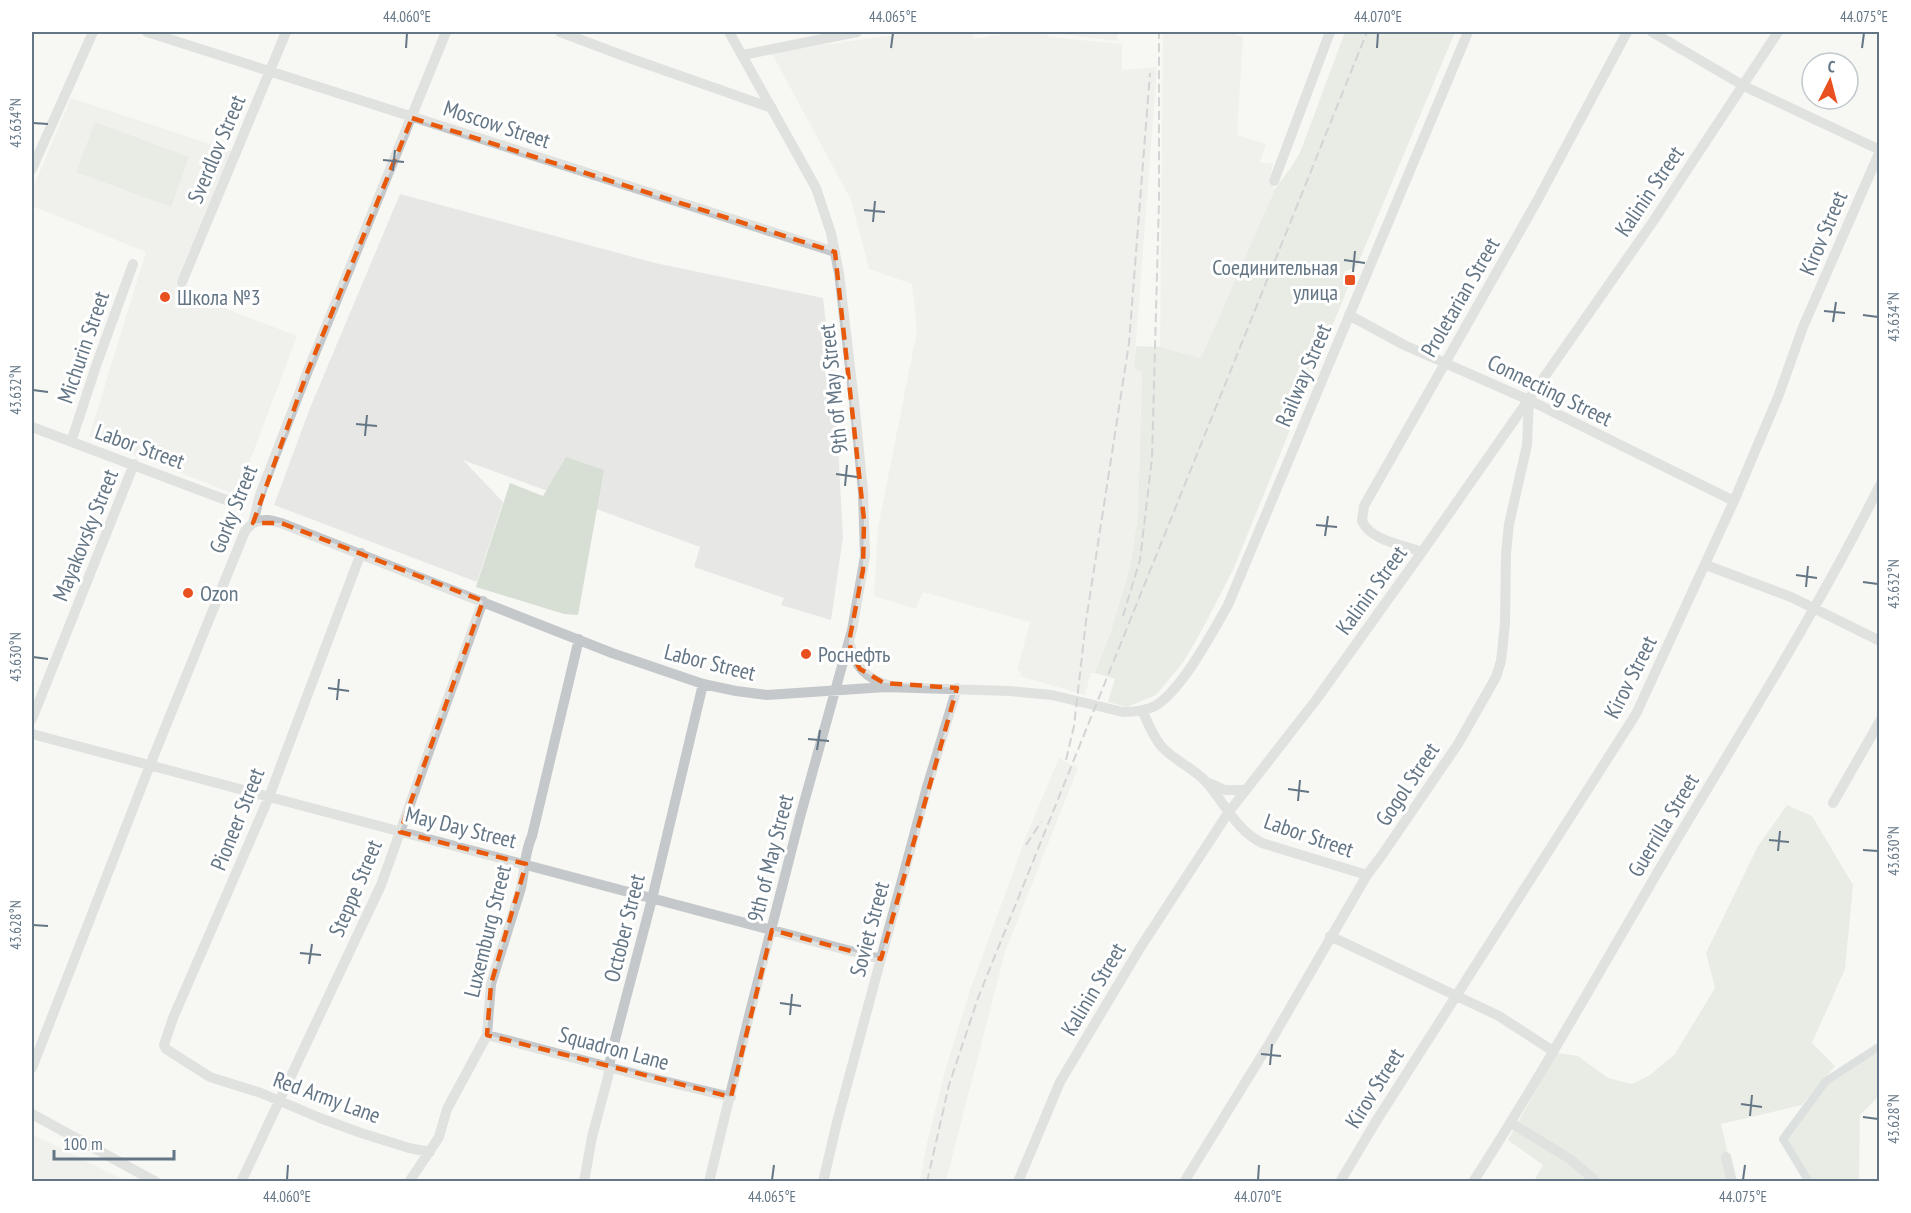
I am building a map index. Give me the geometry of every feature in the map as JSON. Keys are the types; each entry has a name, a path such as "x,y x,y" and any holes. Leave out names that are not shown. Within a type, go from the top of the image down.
{"street":[{"path":"32,169 93,32"},
{"name":"Moscow Street","path":"147,32 835,252"},
{"name":"Sverdlov Street","path":"182,282 286,32"},
{"name":"Gorky Street","path":"32,1068 150,765 245,531 253,523 260,495 307,373 446,32"},
{"path":"560,32 772,108"},
{"name":"9th of May Street","path":"710,1182 750,1012 817,752 849,642 863,570 864,529 855,410 835,252 825,213 816,188 729,32"},
{"path":"743,55 857,32"},
{"path":"1274,181 1330,32"},
{"name":"Railway Street","path":"1142,710 1155,706 1174,689 1228,605 1468,32"},
{"name":"Proletarian Street","path":"1422,552 1373,534 1364,525 1362,514 1364,506 1393,459 1537,201 1627,32"},
{"path":"1652,32 1744,86 1880,150"},
{"name":"Kalinin Street","path":"1018,1182 1060,1082 1140,948 1228,813 1316,700 1422,552 1654,220 1778,32"},
{"name":"Kirov Street","path":"1340,1182 1375,1122 1636,714 1734,501 1778,397 1803,327 1880,150"},
{"name":"Michurin Street","path":"71,442 133,264"},
{"name":"Connecting Street","path":"1349,315 1404,345 1529,400 1734,501"},
{"name":"Gogol Street","path":"1184,1182 1272,1039 1366,875 1458,744 1497,677 1505,624 1506,553 1509,524 1527,445 1529,400"},
{"name":"Labor Street","path":"32,427 234,503"},
{"name":"Mayakovsky Street","path":"32,719 134,465"},
{"name":"Guerrilla Street","path":"1473,1182 1554,1051 1815,609 1880,484"},
{"name":"Labor Street","path":"253,523 259,520 281,523 649,666 702,684 736,692 767,695 897,687 957,688 1032,692 1068,698 1123,712 1142,710 1155,738 1164,749 1204,779 1228,813 1251,837 1262,843 1366,875"},
{"name":"Pioneer Street","path":"210,1077 166,1049 165,1039 269,796 362,554"},
{"path":"1706,565 1791,597 1880,640"},
{"name":"Steppe Street","path":"241,1182 368,915 483,601"},
{"name":"Luxemburg Street","path":"409,1182 440,1137 447,1109 487,1035 491,984 521,888 527,847 532,836 579,639"},
{"path":"849,642 853,657 860,669 870,677 897,687"},
{"name":"October Street","path":"584,1182 592,1137 652,899 702,684"},
{"name":"Soviet Street","path":"823,1182 927,787 957,688"},
{"path":"1833,803 1880,721"},
{"name":"May Day Street","path":"32,734 881,959"},
{"path":"1204,779 1225,790 1246,790"},
{"path":"1330,936 1499,1016 1554,1051"},
{"name":"Squadron Lane","path":"487,1035 731,1097"},
{"name":"Red Army Lane","path":"210,1077 234,1083 361,1133 430,1152"},
{"path":"32,1114 156,1182"},
{"path":"1511,1123 1570,1159 1597,1182"},
{"path":"1726,1157 1732,1182"}],"highlighted area":[{"path":"412,118 835,252 864,520 863,570 849,642 853,657 860,669 884,683 957,688 881,959 772,930 731,1097 487,1035 491,984 526,864 400,832 483,601 281,523 253,523 307,373"}],"shaded area":[{"path":"916,32 972,32 974,39 1014,32 1030,32 1031,34 1043,32 1050,37 1122,44 1122,70 1157,67 1134,369 1142,371 1138,515 1130,567 1111,631 1095,673 1091,673 1085,695 1020,676 1021,672 1017,670 1030,622 923,592 916,609 874,596 878,527 917,331 912,284 869,269 851,200 771,52"},
{"path":"1046,32 1118,32 1117,41"},
{"path":"1163,32 1236,32 1236,35 1243,37 1237,135 1266,144 1260,163 1273,163 1269,183 1275,189 1201,358 1160,347"},
{"path":"1345,32 1455,32 1357,266 1344,272 1349,285 1233,570 1203,628 1184,661 1156,695 1127,707 1108,702 1115,679 1095,673 1111,631 1130,567 1138,515 1142,371 1134,369 1136,346 1160,347 1201,358 1275,189 1301,150"},
{"name":"Школа №3","path":"71,98 231,151 176,282 206,301 297,336 237,495 89,437 146,252 32,206 32,190"},
{"path":"95,122 189,157 171,207 76,172"},
{"path":"400,194 655,263 823,298 836,410 843,537 831,620 781,605 784,598 694,567 700,547 463,460 503,502 477,582 274,505 310,408"},
{"path":"566,457 604,470 578,615 564,614 476,587 510,483 543,496"},
{"path":"1059,758 1078,768 1005,952 946,1181 920,1181 945,1071 970,990 1027,834"},
{"path":"1787,805 1812,816 1853,885 1845,969 1812,1043 1835,1066 1802,1105 1721,1124 1734,1181 1534,1181 1543,1165 1508,1140 1557,1053 1578,1056 1608,1078 1632,1084 1650,1075 1675,1054 1715,988 1706,953 1758,846"},
{"path":"1879,1046 1879,1096 1860,1115 1859,1181 1809,1181 1783,1139 1826,1081"},
{"path":"32,1134 126,1181 32,1181"}],"waterway":[{"path":"1809,1182 1783,1139 1826,1081 1880,1046"}],"railway":[{"path":"1123,616 1140,560 1152,458 1159,201 1159,32"},
{"path":"927,1182 949,1085 978,998 1367,32"},
{"path":"1066,760 1074,726 1086,621 1129,343 1150,73"},
{"path":"1026,845 1041,822"}],"place":[{"name":"Соединительная улица","path":"1350,280"},
{"name":"Школа №3","path":"165,297"},
{"name":"Ozon","path":"188,593"},
{"name":"Роснефть","path":"806,654"}]}
